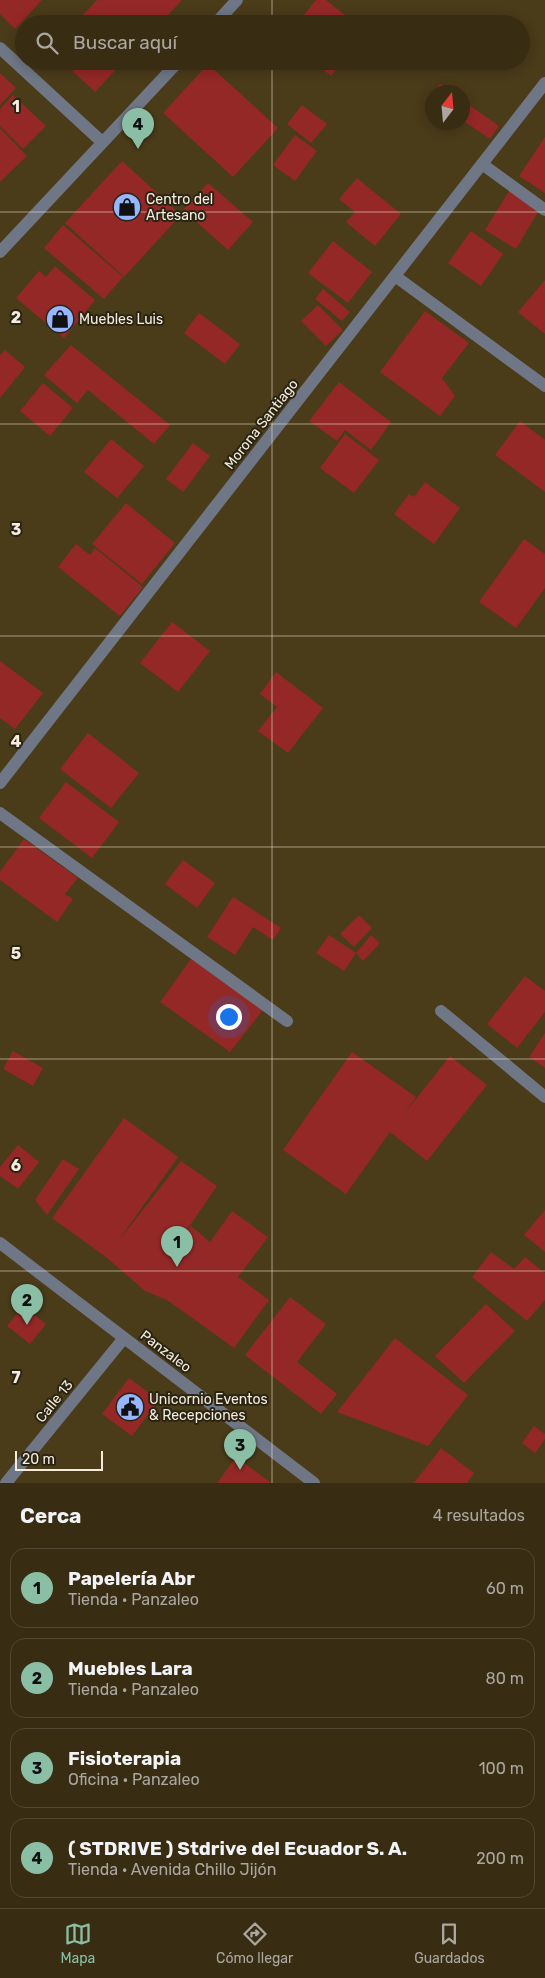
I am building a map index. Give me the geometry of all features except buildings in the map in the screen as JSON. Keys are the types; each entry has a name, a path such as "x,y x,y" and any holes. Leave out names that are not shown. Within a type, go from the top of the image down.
{"street":[{"path":"223,15 237,0"},
{"path":"0,48 15,62"},
{"path":"24,70 102,142"},
{"path":"0,252 170,70"},
{"name":"Morona Santiago","path":"0,783 545,83"},
{"path":"482,164 545,210"},
{"path":"395,276 545,386"},
{"path":"0,813 287,1021"},
{"path":"441,1011 545,1097"},
{"name":"Panzaleo","path":"0,1244 314,1483"},
{"name":"Calle 13","path":"6,1483 124,1338"}],"place":[{"name":"( STDRIVE ) Stdrive del Ecuador S. A.","path":"138,149"},
{"name":"Centro del Artesano","path":"127,207"},
{"name":"Muebles Luis","path":"60,319"},
{"name":"Papelería Abr","path":"177,1267"},
{"name":"Muebles Lara","path":"27,1325"},
{"name":"Unicornio Eventos & Recepciones","path":"130,1407"},
{"name":"Fisioterapia","path":"240,1470"}]}
